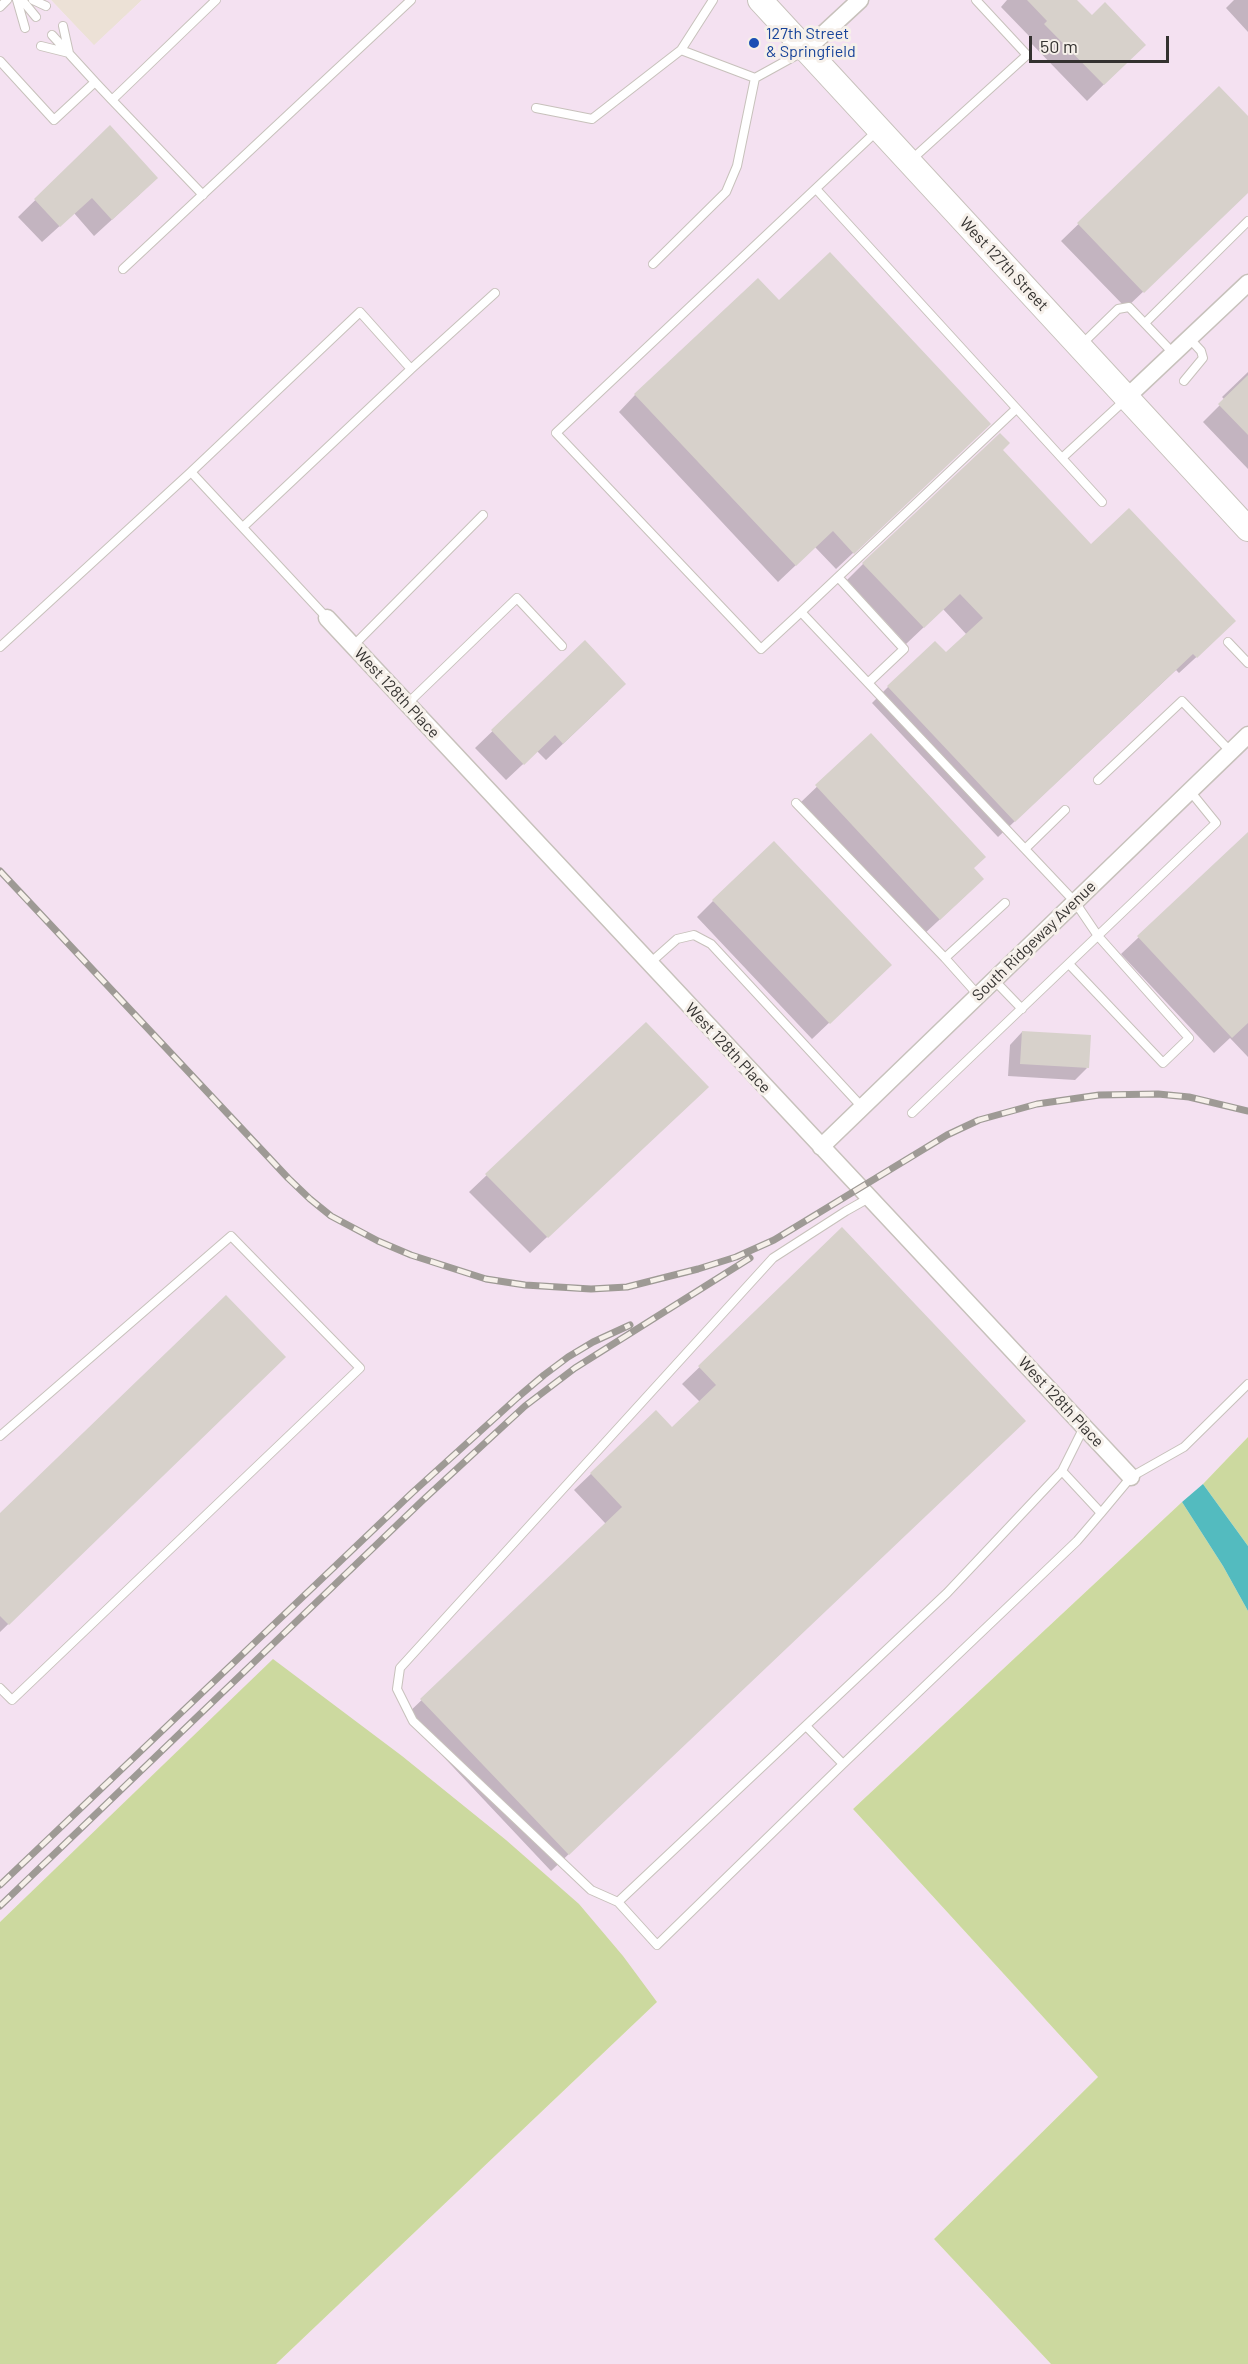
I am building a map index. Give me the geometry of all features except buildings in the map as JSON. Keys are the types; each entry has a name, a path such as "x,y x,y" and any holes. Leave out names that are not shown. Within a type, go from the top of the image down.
{"main road":[{"name":"West 127th Street","path":"760,0 1248,529"}],"street":[{"path":"806,50 858,1"},
{"path":"1127,397 1248,283"},
{"name":"West 128th Place","path":"327,618 1131,1477"},
{"name":"South Ridgeway Avenue","path":"821,1146 1248,735"}],"lane":[{"path":"0,7 7,0"},
{"path":"19,0 36,16"},
{"path":"19,0 25,28"},
{"path":"33,0 46,6"},
{"path":"112,100 216,0"},
{"path":"123,269 411,0"},
{"path":"536,108 592,119 681,50 713,0"},
{"path":"909,161 1027,55 976,0"},
{"path":"63,26 69,53"},
{"path":"52,35 203,195"},
{"path":"41,46 69,53"},
{"path":"681,50 755,78 806,50"},
{"path":"0,61 54,120 95,82"},
{"path":"653,264 726,192 737,166 755,78"},
{"path":"879,129 556,434 761,649 1016,409"},
{"path":"816,190 1102,502"},
{"path":"1145,323 1248,221"},
{"path":"243,527 495,293"},
{"path":"1080,346 1118,309 1129,307 1173,353"},
{"path":"0,647 191,472 360,312 411,369"},
{"path":"1184,381 1203,357 1190,338"},
{"path":"1062,459 1127,397"},
{"path":"191,472 327,618"},
{"path":"353,646 483,515"},
{"path":"838,577 904,649 868,683"},
{"path":"407,704 516,598 562,646"},
{"path":"801,612 1075,902 1098,936 1189,1038 1163,1063 1069,964"},
{"path":"1228,642 1248,663"},
{"path":"1098,780 1182,701 1231,752"},
{"path":"912,1113 1216,823 1190,791"},
{"path":"796,802 978,995"},
{"path":"1025,849 1065,810"},
{"path":"945,958 1005,903"},
{"path":"650,963 677,939 694,935 711,944 862,1107"},
{"path":"994,980 1022,1009"},
{"path":"869,1198 773,1258 400,1668 397,1689 413,1721 591,1890 618,1902 657,1945 1077,1541 1131,1477 1184,1447 1248,1384"},
{"path":"0,1436 231,1236 360,1368 12,1700 0,1688"},
{"path":"618,1902 948,1593 1062,1471 1084,1427"},
{"path":"1062,1471 1101,1513"},
{"path":"807,1726 843,1764"}],"shaded area":[{"path":"0,0 51,0 94,45 142,0 1248,0 1248,1437 1203,1484 853,1809 1098,2077 934,2239 1051,2364 276,2364 657,2002 273,1660 0,1922"},
{"path":"51,0 142,0 94,46"}],"green space":[{"path":"1248,1437 1248,1546 1203,1484"},
{"path":"1182,1502 1223,1566 1248,1611 1248,2364 1051,2364 934,2239 1098,2077 853,1809"},
{"path":"273,1659 402,1756 506,1840 579,1904 623,1956 657,2002 276,2364 0,2364 0,1922"}],"water":[{"path":"1203,1484 1248,1546 1248,1611 1223,1566 1182,1502"}],"railway":[{"path":"0,871 310,1199 331,1216 378,1241 411,1255 486,1279 525,1285 591,1289 627,1287 736,1257 774,1240 947,1135 979,1120 1037,1104 1099,1095 1158,1094 1189,1097 1248,1111"},
{"path":"0,1906 422,1501 525,1406 575,1368 750,1258"},
{"path":"0,1885 413,1492 518,1397 568,1357 593,1342 630,1325"}],"place":[{"name":"127th Street & Springfield","path":"754,43"}]}
